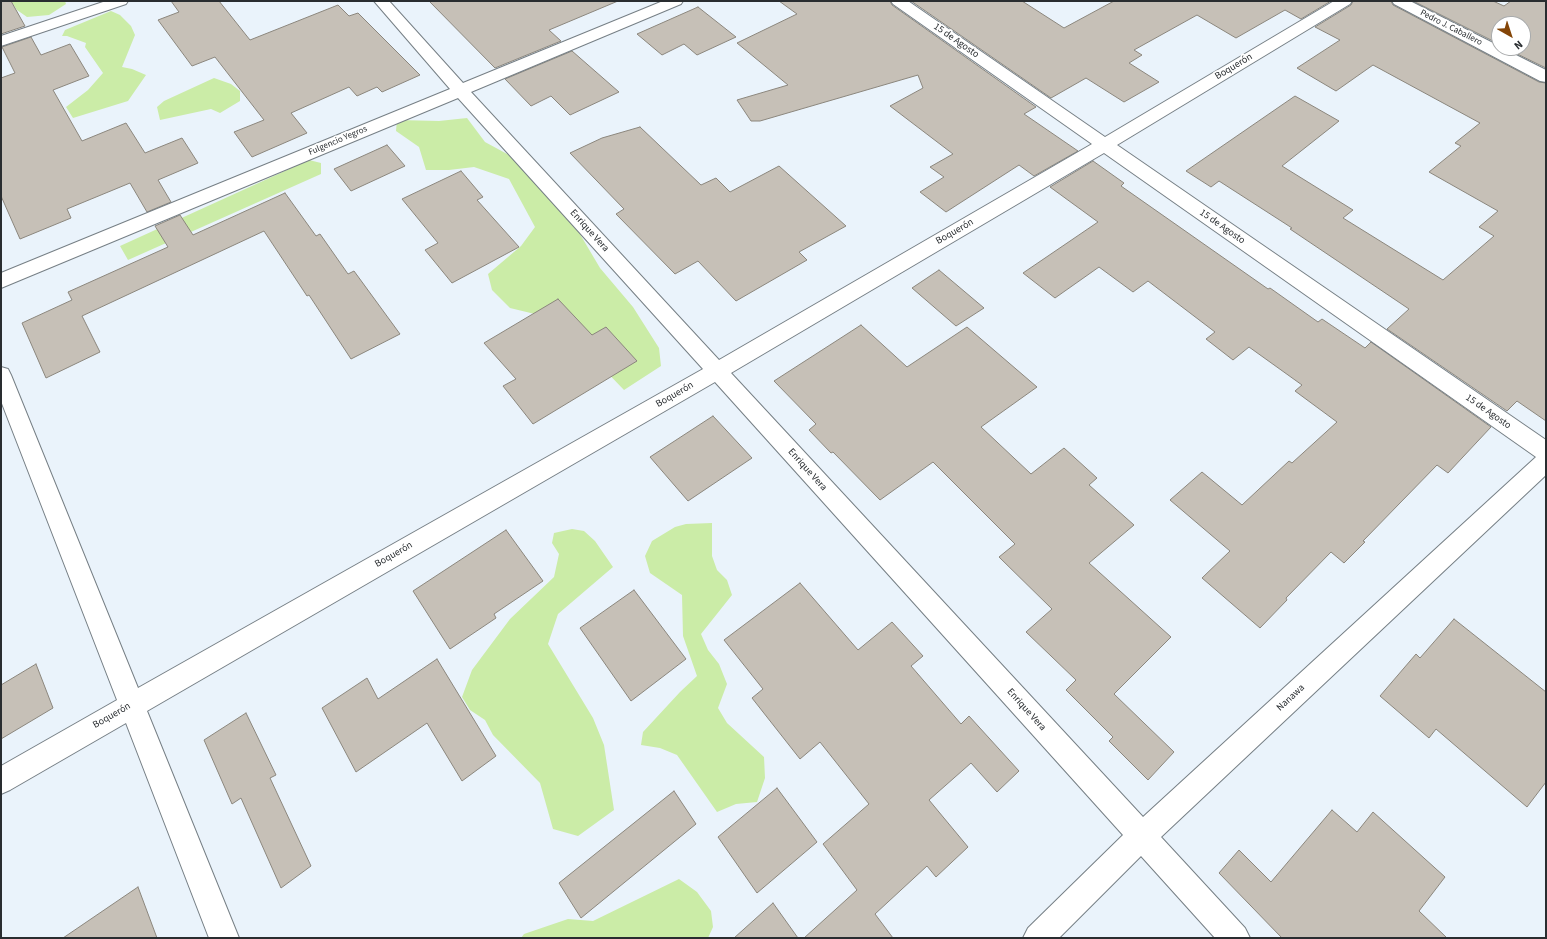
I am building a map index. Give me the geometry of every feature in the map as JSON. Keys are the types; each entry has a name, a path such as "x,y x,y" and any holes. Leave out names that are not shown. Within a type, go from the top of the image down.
{"street":[{"path":"1,41 121,1"},
{"name":"Enrique Vera","path":"381,1 460,90 1141,837 1235,938"},
{"name":"Fulgencio Yegros","path":"1,281 676,1"},
{"name":"15 de Agosto","path":"898,1 1546,452"},
{"name":"Boquerón","path":"1,781 132,704 717,371 1104,145 1345,1"},
{"name":"Pedro J. Caballero","path":"1398,1 1546,77"},
{"path":"1,375 224,938"},
{"name":"Nanawa","path":"1038,938 1141,837 1546,461"}],"green space":[{"path":"11,1 65,1 66,4 49,15 27,17 17,10"},
{"path":"111,11 120,15 131,26 135,35 122,67 132,69 146,75 128,101 73,118 66,107 88,90 103,73 85,47 86,43 67,36 62,36 65,30"},
{"path":"214,78 231,84 240,91 240,101 220,113 211,109 160,120 157,107 164,101"},
{"path":"467,118 485,142 520,161 574,224 600,268 633,307 659,348 661,366 624,390 568,332 543,316 510,308 492,290 488,274 521,246 535,227 509,179 474,167 449,170 426,170 419,147 396,131 397,120 439,121"},
{"path":"309,160 321,163 321,174 128,260 120,246"},
{"path":"712,523 712,556 717,570 727,580 732,595 701,634 708,650 719,664 727,684 718,708 727,723 764,757 765,778 757,802 736,804 717,812 677,755 660,748 641,745 643,732 697,676 683,636 682,595 650,573 645,556 652,541 675,527 686,524"},
{"path":"572,529 584,531 595,541 613,567 558,614 548,644 593,718 604,745 614,810 578,836 553,829 540,783 493,735 485,720 470,710 462,697 472,670 510,619 554,577 559,554 552,543 554,533"},
{"path":"679,879 697,892 711,911 713,927 708,938 521,938 524,934 568,919 593,921"}],"building":[{"path":"1,1 11,1 25,26 1,34"},
{"path":"171,1 219,1 250,40 338,5 349,16 358,13 420,75 382,92 377,87 357,96 349,87 291,113 307,133 252,157 234,132 264,120 215,57 192,66 158,20 179,12"},
{"path":"429,1 618,1 549,30 561,41 495,68"},
{"path":"779,1 890,1 892,5 1036,107 1024,114 1078,151 1034,176 1019,165 946,212 920,192 944,177 930,167 953,154 890,106 923,88 918,75 760,121 751,121 737,100 788,85 737,43 797,14"},
{"path":"911,1 1022,1 1064,28 1114,1 1331,1 1301,19 1285,10 1236,38 1197,15 1134,50 1142,55 1129,63 1159,82 1124,102 1086,78 1051,98"},
{"path":"1353,1 1391,1 1393,5 1539,82 1546,83 1546,421 1517,401 1507,411 1387,329 1409,309 1290,229 1292,228 1219,181 1211,187 1186,171 1295,96 1339,121 1282,166 1353,210 1343,218 1443,280 1494,236 1479,227 1498,211 1429,172 1461,146 1455,143 1480,123 1373,65 1336,91 1297,68 1340,40 1315,27 1351,5"},
{"path":"1413,1 1493,1 1504,6 1511,1 1546,1 1546,68 1521,56 1531,56 1531,16 1491,16 1491,40"},
{"path":"698,7 736,37 697,55 684,44 662,55 637,34"},
{"path":"31,37 41,55 70,44 89,76 53,90 82,141 126,123 145,153 182,138 198,163 158,180 171,202 147,212 130,183 67,209 71,218 20,239 1,196 1,78 15,73 2,47"},
{"path":"572,51 619,92 570,115 551,96 531,106 505,79"},
{"path":"640,127 701,185 716,178 730,192 779,166 846,226 799,252 807,260 736,301 698,261 675,274 616,214 624,209 570,153 602,138"},
{"path":"387,145 405,166 351,191 334,169"},
{"path":"1093,161 1124,183 1121,186 1268,289 1270,288 1318,322 1322,319 1365,348 1371,342 1491,427 1448,473 1437,465 1363,541 1365,542 1344,563 1331,552 1286,598 1287,600 1260,628 1202,578 1230,551 1170,500 1202,472 1242,505 1289,461 1292,463 1337,422 1295,391 1302,385 1249,347 1233,360 1206,339 1215,332 1148,281 1133,292 1099,267 1055,298 1023,273 1098,222 1050,187"},
{"path":"461,171 483,197 477,200 519,247 452,283 425,250 438,243 402,199"},
{"path":"285,193 316,236 320,234 348,274 354,271 400,334 351,359 309,295 307,296 264,231 82,316 100,352 46,378 22,323 72,300 68,292 168,247 155,226 180,215 193,235"},
{"path":"939,270 984,308 956,326 912,288"},
{"path":"558,299 592,335 606,327 637,361 533,424 503,386 516,379 484,343"},
{"path":"861,325 907,367 967,327 1037,387 981,427 1031,474 1064,448 1097,478 1089,485 1134,525 1089,563 1171,637 1114,694 1174,752 1148,780 1109,741 1113,737 1066,690 1076,680 1026,632 1052,609 999,557 1015,544 933,462 880,500 809,430 816,424 774,381"},
{"path":"713,416 752,458 688,501 650,457"},
{"path":"506,530 543,581 494,614 496,618 450,649 413,591"},
{"path":"800,583 858,650 892,622 923,656 911,666 961,724 969,716 1019,771 997,792 971,763 929,800 968,847 936,877 927,866 875,914 893,938 804,938 857,890 823,844 869,804 820,742 800,759 752,698 763,689 724,640"},
{"path":"634,590 686,659 631,701 580,628"},
{"path":"1454,619 1546,692 1546,782 1527,807 1436,729 1429,738 1380,696 1416,654 1420,658"},
{"path":"437,659 496,756 462,781 427,723 356,772 322,708 367,678 378,699"},
{"path":"36,664 53,708 1,739 1,685"},
{"path":"246,713 276,775 270,778 311,866 281,888 241,798 232,804 204,740"},
{"path":"777,788 817,842 757,893 718,837"},
{"path":"674,791 696,824 581,918 559,883"},
{"path":"1332,810 1357,832 1373,812 1445,877 1419,911 1447,938 1282,938 1219,873 1239,850 1271,882"},
{"path":"138,887 157,938 63,938"},
{"path":"773,903 798,938 734,938"}]}
